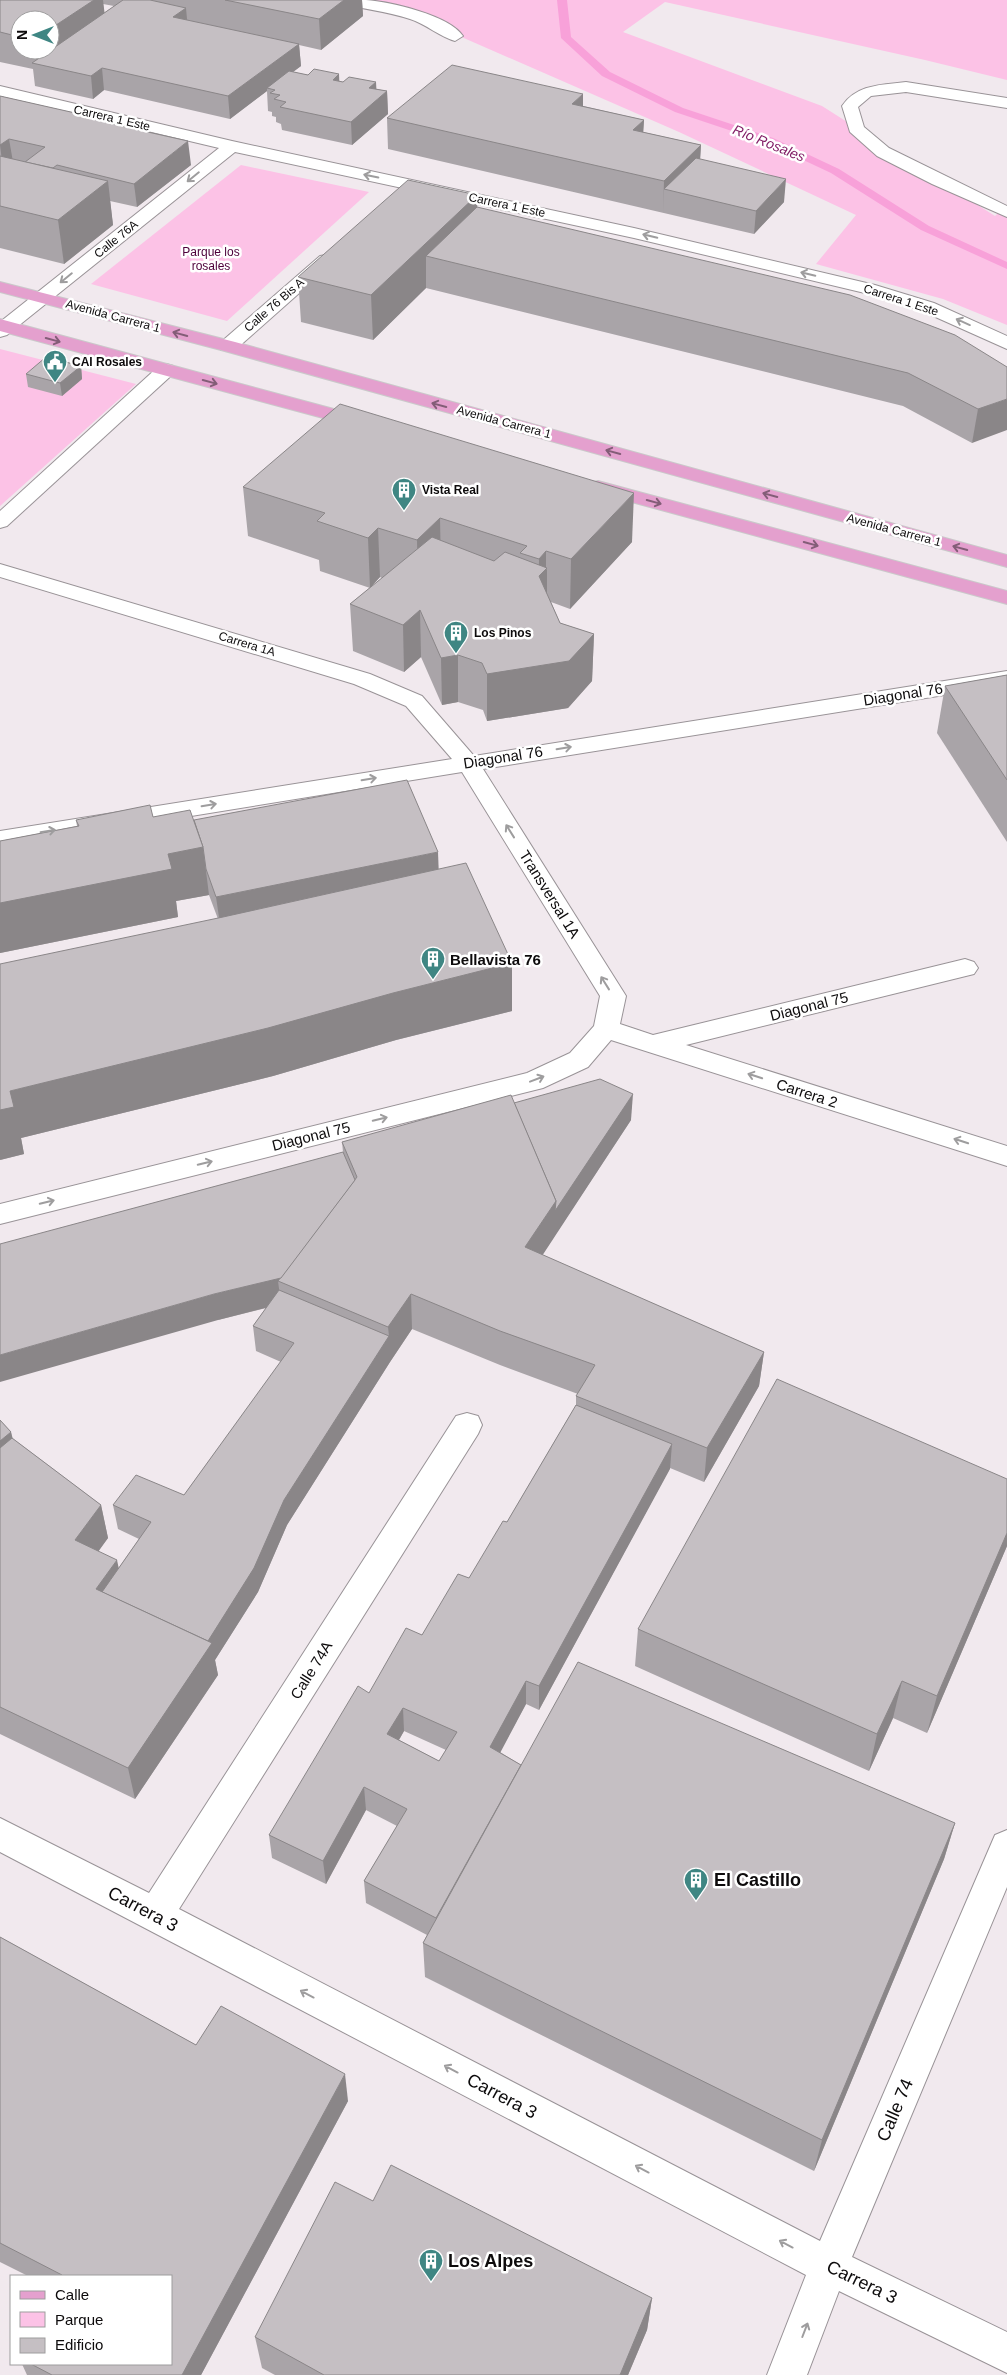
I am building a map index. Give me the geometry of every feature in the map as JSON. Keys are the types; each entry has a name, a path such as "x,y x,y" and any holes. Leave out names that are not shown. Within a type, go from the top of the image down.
{"main road":[{"name":"Avenida Carrera 1","path":"0,287 228,346 1007,561"},
{"path":"2,328 378,427"},
{"path":"580,482 1007,598"}],"street":[{"path":"343,0 421,17 436,23 454,36"},
{"path":"1007,103 906,87 866,92 850,106 856,129 883,152 1007,212"},
{"name":"Carrera 1 Este","path":"0,91 232,146 634,233 875,290 928,307 1007,343"},
{"name":"Calle 76A","path":"2,328 232,146"},
{"path":"397,198 411,185"},
{"name":"Calle 76 Bis A","path":"228,346 338,249"},
{"path":"0,522 166,370"},
{"name":"Carrera 1A","path":"0,570 362,679 414,702 468,763"},
{"name":"Diagonal 76","path":"0,839 1007,678"},
{"name":"Transversal 1A","path":"468,763 613,996 606,1029"},
{"name":"Diagonal 75","path":"652,1044 965,968"},
{"name":"Carrera 2","path":"606,1029 1007,1156"},
{"name":"Diagonal 75","path":"0,1214 534,1081 579,1060 606,1029"},
{"name":"Calle 74A","path":"155,1915 467,1425"},
{"name":"Carrera 3","path":"0,1834 829,2266 1007,2353"},
{"name":"Calle 74","path":"787,2375 829,2266 1007,1846"}],"green space":[{"path":"342,0 1007,0 1007,80 665,2 623,32 822,106 995,216 1007,205 1007,325 943,299 816,264 856,215 679,132 409,14"},
{"name":"Parque los rosales","path":"241,165 369,192 227,321 91,284"},
{"path":"0,349 136,384 0,506"}],"building":[{"path":"0,0 94,0 60,22 60,10 10,10 10,34 0,32"},
{"path":"123,0 150,0 186,8 173,17 299,44 228,96 102,68 91,76 32,63 36,60 60,60 60,44"},
{"path":"225,0 344,0 319,19"},
{"path":"452,65 583,94 572,104 644,120 633,130 701,145 664,181 387,118"},
{"path":"314,69 339,74 333,80 343,82 349,77 376,82 369,88 387,91 351,122 280,107 286,102 274,99 280,95 270,93 275,90 267,88 289,71 308,75"},
{"path":"0,96 188,141 134,184 57,165 53,168 25,162 45,147 9,139 0,145"},
{"path":"0,156 108,181 58,220 0,206"},
{"path":"696,158 786,179 756,211 664,189"},
{"path":"408,180 477,195 371,295 298,277"},
{"path":"477,207 850,295 955,335 1007,367 1007,399 978,409 908,373 426,256"},
{"path":"46,357 81,366 60,383 26,374"},
{"path":"340,404 634,493 571,559 546,551 539,559 520,553 527,546 440,518 417,540 378,528 368,538 317,521 325,513 243,487"},
{"path":"432,537 494,561 505,552 547,568 539,576 560,623 594,634 569,661 487,674 482,663 458,655 441,658 420,610 403,625 350,604"},
{"path":"1007,675 1007,780 945,686"},
{"path":"407,780 438,852 216,897 206,869 203,847 194,820"},
{"path":"150,805 153,817 190,810 203,847 168,854 172,869 0,903 0,841 79,826 76,820"},
{"path":"466,863 512,963 393,993 268,1028 10,1091 14,1107 0,1110 0,964"},
{"path":"600,1079 633,1094 555,1211 556,1201 514,1103"},
{"path":"511,1095 556,1201 525,1247 764,1352 707,1448 576,1396 595,1365 500,1331 411,1294 388,1327 278,1281 357,1177 342,1142"},
{"path":"343,1152 355,1180 281,1278 214,1294 0,1355 0,1244"},
{"path":"279,1290 389,1336 284,1500 254,1568 208,1641 102,1592 151,1522 113,1505 136,1475 184,1495 294,1343 253,1326"},
{"path":"777,1379 1007,1479 1007,1533 937,1696 902,1681 877,1734 638,1629"},
{"path":"576,1405 672,1444 539,1686 526,1681 490,1747 521,1765 436,1918 364,1881 407,1809 364,1787 323,1861 269,1835 358,1686 369,1693 406,1628 422,1635 458,1574 469,1578 503,1521 507,1522","holes":["403,1708 457,1732 439,1761 387,1734"]},
{"path":"0,1420 11,1432 0,1441"},
{"path":"12,1438 101,1505 75,1540 117,1560 96,1589 212,1643 128,1768 0,1707 0,1448"},
{"name":"El Castillo","path":"578,1662 955,1823 822,2140 423,1943"},
{"path":"0,1937 196,2045 221,2006 345,2074 182,2375 52,2375 33,2365 172,2365 172,2275 62,2275 0,2243"},
{"name":"Los Alpes","path":"391,2165 652,2298 620,2375 324,2375 255,2337 335,2182 373,2201"}],"waterway":[{"name":"Río Rosales","path":"562,0 566,38 606,74 679,110 769,140 835,171 925,228 1007,266"}],"place":[{"name":"CAI Rosales","path":"55,383"},
{"name":"Vista Real","path":"404,511"},
{"name":"Los Pinos","path":"456,654"},
{"name":"Bellavista 76","path":"433,980"},
{"name":"El Castillo","path":"696,1901"},
{"name":"Los Alpes","path":"431,2282"}]}
